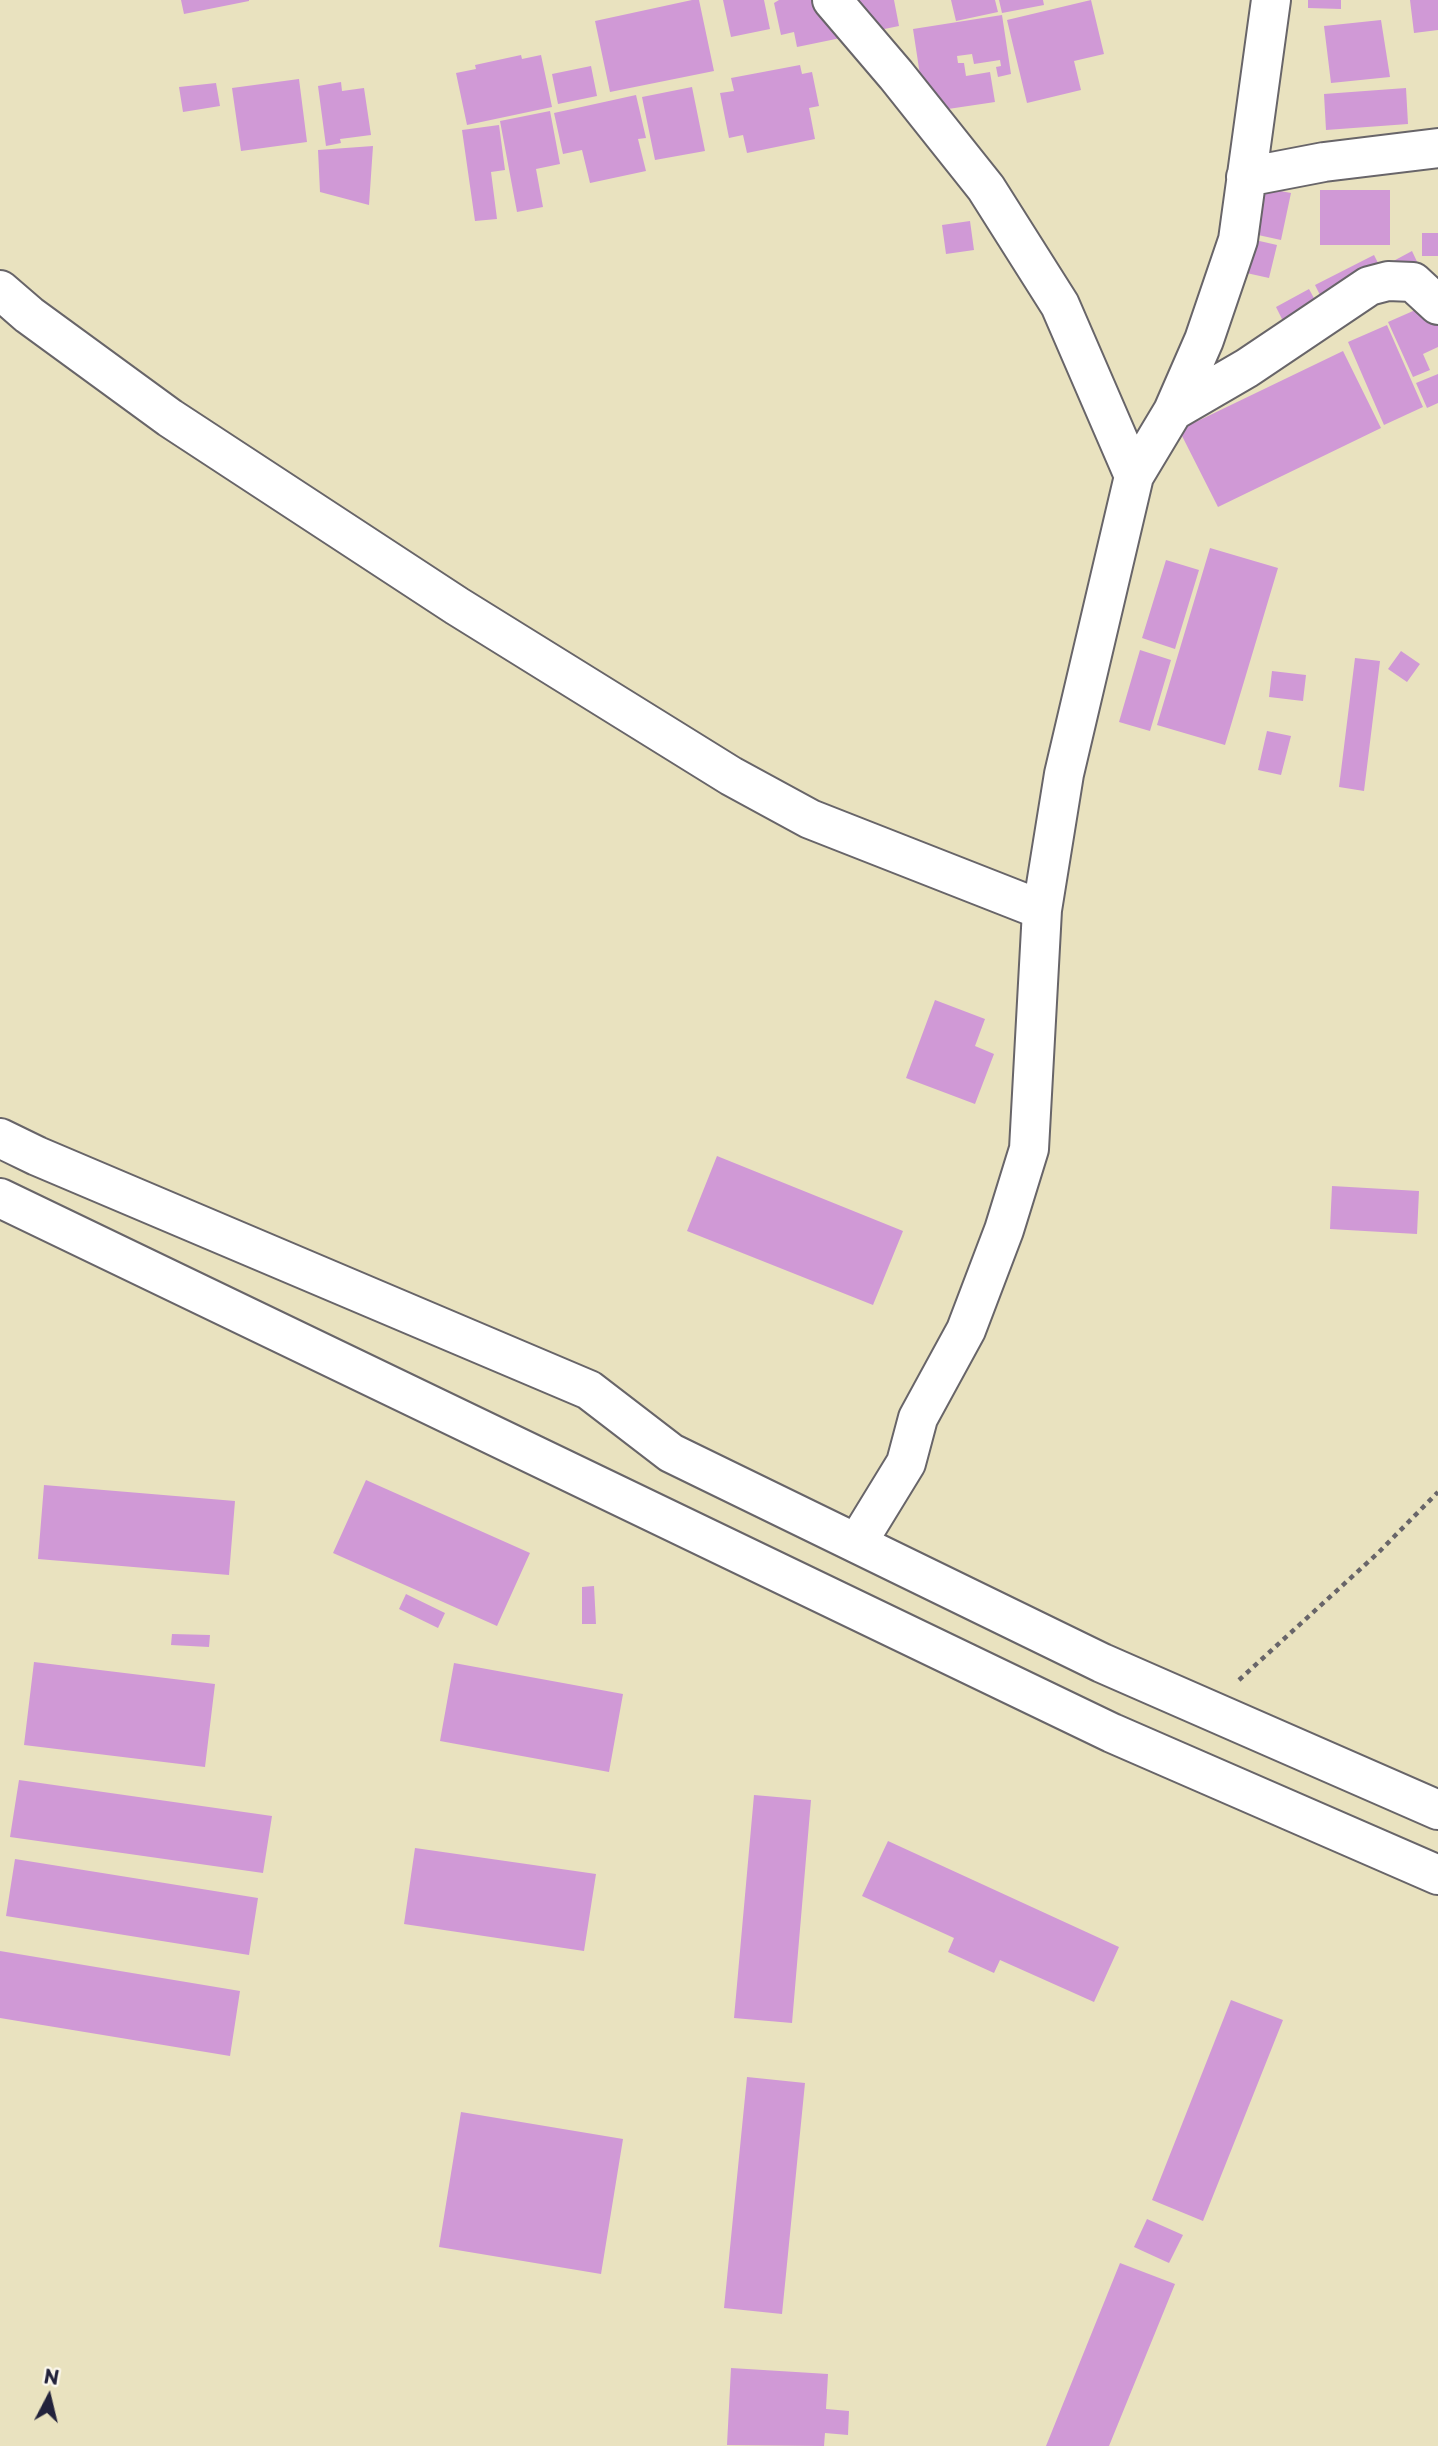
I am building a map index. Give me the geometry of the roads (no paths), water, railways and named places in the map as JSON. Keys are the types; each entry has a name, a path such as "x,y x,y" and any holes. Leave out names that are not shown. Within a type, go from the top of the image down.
{"street":[{"path":"832,0 896,75 993,200 1060,305 1134,476"},
{"path":"857,1543 906,1463 918,1418 966,1330 1004,1230 1029,1149 1042,909 1063,774 1134,476 1173,411 1204,340 1238,240 1270,0"},
{"path":"1246,177 1324,162 1438,148"},
{"path":"1173,411 1247,368 1369,286 1388,281 1413,282 1438,305"},
{"path":"0,290 29,315 170,418 457,606 731,776 810,820 1042,909"},
{"path":"0,1138 589,1390 671,1453 1102,1663 1438,1810"},
{"path":"0,1198 1112,1733 1438,1875"}]}
